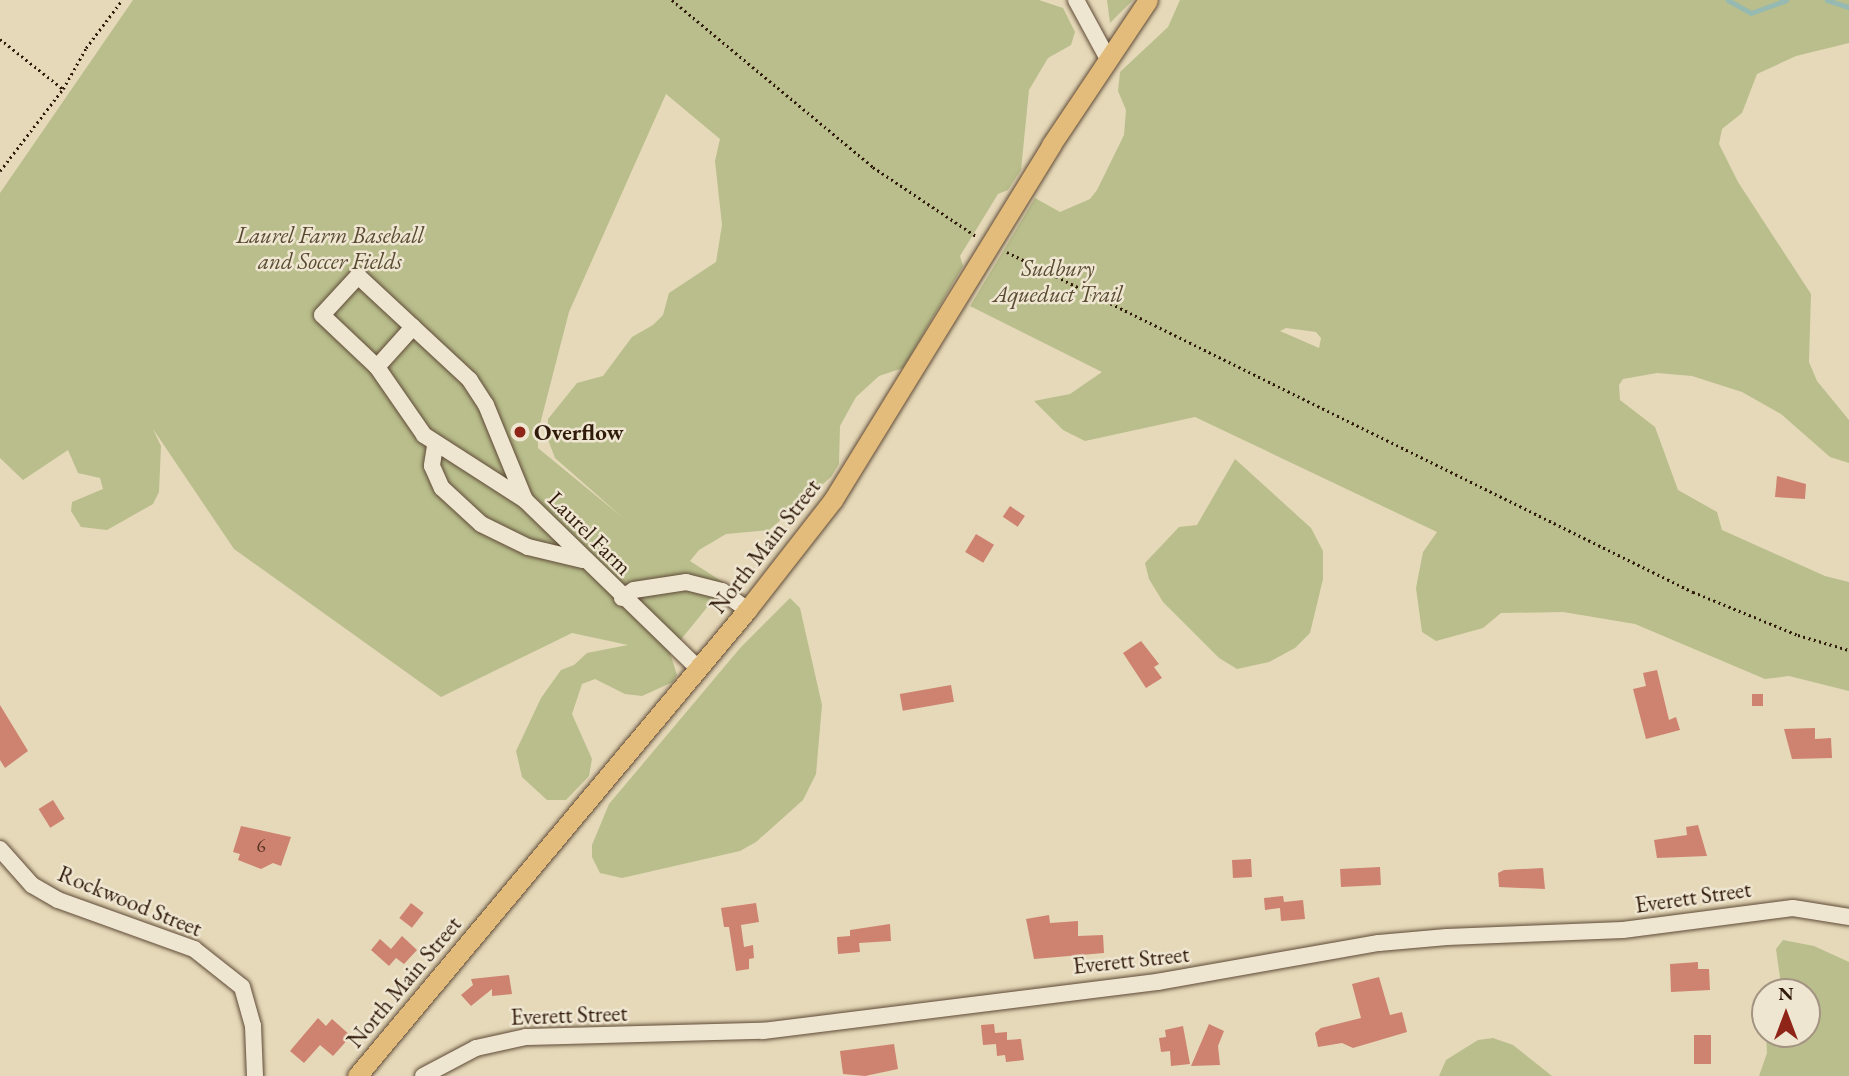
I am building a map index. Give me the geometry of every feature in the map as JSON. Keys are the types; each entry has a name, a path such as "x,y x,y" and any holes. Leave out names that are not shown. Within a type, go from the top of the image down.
{"main road":[{"name":"North Main Street","path":"357,1076 747,610 833,500 991,243 1148,0"}],"street":[{"path":"1076,0 1108,59"},
{"name":"Laurel Farm","path":"526,500 478,392 358,276 323,315 377,367 413,423 435,446 526,500 582,560 698,668"},
{"path":"377,367 413,327"},
{"path":"435,446 435,477 471,516 506,538 582,560"},
{"name":"Laurel Farm","path":"622,598 647,587 687,582 722,591 747,610"},
{"name":"Rockwood Street","path":"0,849 32,885 58,900 194,949 242,987 253,1026 255,1076"},
{"name":"Everett Street","path":"423,1076 476,1048 526,1037 763,1031 1157,982 1379,943 1447,937 1623,930 1793,908 1849,917"}],"path":[{"path":"0,171 63,89 86,48 122,0"},
{"path":"672,0 873,167 991,243 1693,592 1798,635 1849,650"},
{"path":"0,39 63,89"}],"green space":[{"name":"Laurel Farm Baseball and Soccer Fields","path":"133,0 1039,0 1063,8 1075,32 1071,45 1048,58 1029,90 1021,170 1008,190 998,194 960,256 963,266 903,368 879,376 856,397 840,426 839,464 831,477 769,530 726,534 699,550 690,561 726,584 670,653 677,675 673,682 642,696 625,694 595,679 582,684 572,714 592,759 589,776 566,800 547,800 522,777 516,751 541,698 561,670 574,665 587,653 628,645 572,633 441,697 234,549 153,429 161,446 159,492 153,504 107,530 81,527 71,511 72,502 103,489 100,478 78,473 68,450 23,480 0,458 0,193","holes":["666,94 720,139 715,161 722,225 716,262 669,293 663,315 653,325 632,337 603,376 577,383 548,419 547,437 555,458 622,517 538,448 538,432 569,312"]},
{"path":"1107,0 1133,0 1110,23"},
{"name":"Sudbury Aqueduct Trail","path":"1180,0 1849,0 1849,43 1796,56 1757,74 1742,113 1722,129 1719,144 1738,182 1811,294 1809,362 1817,381 1849,420 1849,463 1830,457 1781,414 1742,392 1692,376 1657,373 1623,379 1619,385 1620,400 1655,427 1678,490 1717,512 1722,530 1825,576 1849,582 1849,691 1789,676 1765,679 1635,624 1563,612 1501,613 1483,628 1436,641 1422,632 1416,588 1423,552 1437,532 1195,417 1085,441 1063,430 1034,401 1070,394 1102,372 970,306 1035,198 1060,212 1090,199 1097,190 1124,135 1126,110 1118,91 1120,72 1168,27","holes":["1286,328 1316,332 1321,338 1319,348 1280,331"]},
{"path":"1235,459 1311,528 1323,551 1323,579 1310,633 1295,648 1269,662 1237,669 1219,658 1163,602 1149,579 1145,563 1179,527 1197,525"},
{"path":"790,598 800,608 822,705 816,774 803,800 756,842 740,851 622,878 600,873 592,857 592,845 609,804 741,647"},
{"path":"1783,940 1814,946 1849,962 1849,1076 1759,1076 1767,1048 1821,1048 1821,978 1780,978 1776,949"},
{"path":"1493,1038 1513,1045 1552,1076 1439,1076 1446,1060 1478,1040"}],"building":[{"path":"1777,476 1806,484 1805,499 1775,497"},
{"path":"1010,506 1025,516 1018,527 1003,517"},
{"path":"976,534 994,545 983,563 965,552"},
{"path":"1141,641 1159,664 1154,667 1162,678 1146,688 1123,653"},
{"path":"1657,670 1669,720 1676,717 1680,730 1646,739 1633,689 1646,686 1643,673"},
{"path":"951,685 954,702 903,711 900,694"},
{"path":"1752,694 1763,694 1763,706 1752,706"},
{"path":"0,705 28,751 5,768 0,760"},
{"path":"1815,728 1815,739 1831,738 1832,758 1792,759 1784,729"},
{"path":"53,800 65,819 50,828 39,809"},
{"path":"1698,825 1707,856 1657,858 1654,840 1687,835 1686,827"},
{"path":"241,826 291,837 281,866 273,863 261,869 238,860 240,854 233,852"},
{"path":"1251,859 1252,877 1233,878 1232,860"},
{"path":"1380,867 1381,885 1341,887 1340,869"},
{"path":"1543,868 1545,889 1499,887 1498,873 1504,870"},
{"path":"1283,896 1284,902 1303,900 1305,919 1281,921 1280,908 1265,910 1264,898"},
{"path":"411,903 424,913 412,928 399,918"},
{"path":"756,903 759,922 741,925 744,947 753,945 754,958 749,959 749,969 736,971 729,927 724,927 721,908"},
{"path":"1049,915 1050,923 1078,921 1078,936 1103,935 1104,953 1034,959 1026,919"},
{"path":"890,924 891,941 859,943 860,952 838,954 837,937 850,936 850,930"},
{"path":"402,936 417,950 404,964 396,958 389,966 371,950 380,939 391,949"},
{"path":"1698,962 1698,969 1709,969 1710,990 1671,992 1670,964"},
{"path":"509,975 512,994 492,996 492,989 471,1006 461,995 473,985 471,979"},
{"path":"1379,977 1390,1015 1402,1012 1407,1032 1353,1048 1342,1043 1318,1047 1315,1033 1321,1028 1361,1018 1352,984"},
{"path":"318,1018 326,1026 332,1019 351,1036 333,1056 320,1045 304,1063 290,1051"},
{"path":"994,1024 995,1033 1007,1032 1007,1040 1021,1039 1024,1060 1006,1062 1005,1055 997,1056 996,1044 983,1045 981,1025"},
{"path":"1209,1024 1224,1031 1218,1046 1220,1065 1191,1066"},
{"path":"1183,1026 1190,1064 1171,1066 1170,1051 1161,1052 1159,1038 1166,1037 1165,1030"},
{"path":"1694,1035 1711,1035 1711,1064 1694,1064"},
{"path":"894,1044 898,1069 865,1076 843,1074 840,1051"}],"waterway":[{"path":"1728,0 1751,13 1786,0"},
{"path":"1827,0 1849,7"}],"place":[{"name":"Overflow","path":"520,432"}]}
